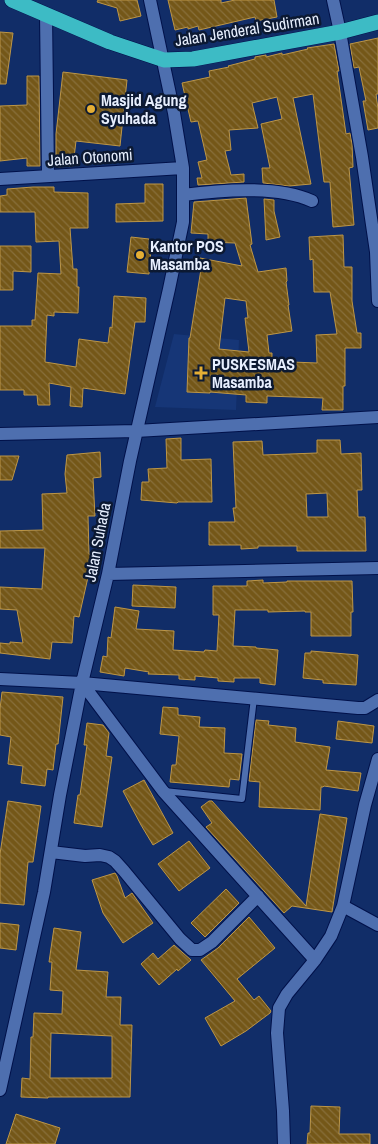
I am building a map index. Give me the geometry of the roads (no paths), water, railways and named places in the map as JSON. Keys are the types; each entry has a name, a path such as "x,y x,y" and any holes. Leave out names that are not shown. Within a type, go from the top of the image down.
{"highway":[{"name":"Jalan Jenderal Sudirman","path":"12,0 110,42 164,60 193,59 340,32 378,22"}],"street":[{"name":"Jalan Suhada","path":"0,1090 44,892 82,683 108,574 136,431 183,222 183,168 164,60 150,0"},
{"path":"333,0 362,157 376,252 378,301"},
{"path":"46,14 48,176"},
{"name":"Jalan Otonomi","path":"0,179 183,168"},
{"path":"183,195 206,192 270,191 302,196 312,201"},
{"path":"0,434 136,431 378,417"},
{"path":"108,574 378,568"},
{"path":"0,679 82,683 358,708 365,708 378,700"},
{"path":"82,683 163,791 315,960"},
{"path":"284,1144 277,1033 279,1008 287,994 315,960 331,936 343,906 365,806 378,759"},
{"path":"51,852 109,857 116,862 180,939 192,950 200,950 212,942 258,896"},
{"path":"343,906 378,925"}],"lane":[{"path":"163,791 242,798 254,698"}],"place":[{"name":"Masjid Agung Syuhada","path":"91,109"},
{"name":"Kantor POS Masamba","path":"140,255"},
{"name":"PUSKESMAS Masamba","path":"201,373"}]}
